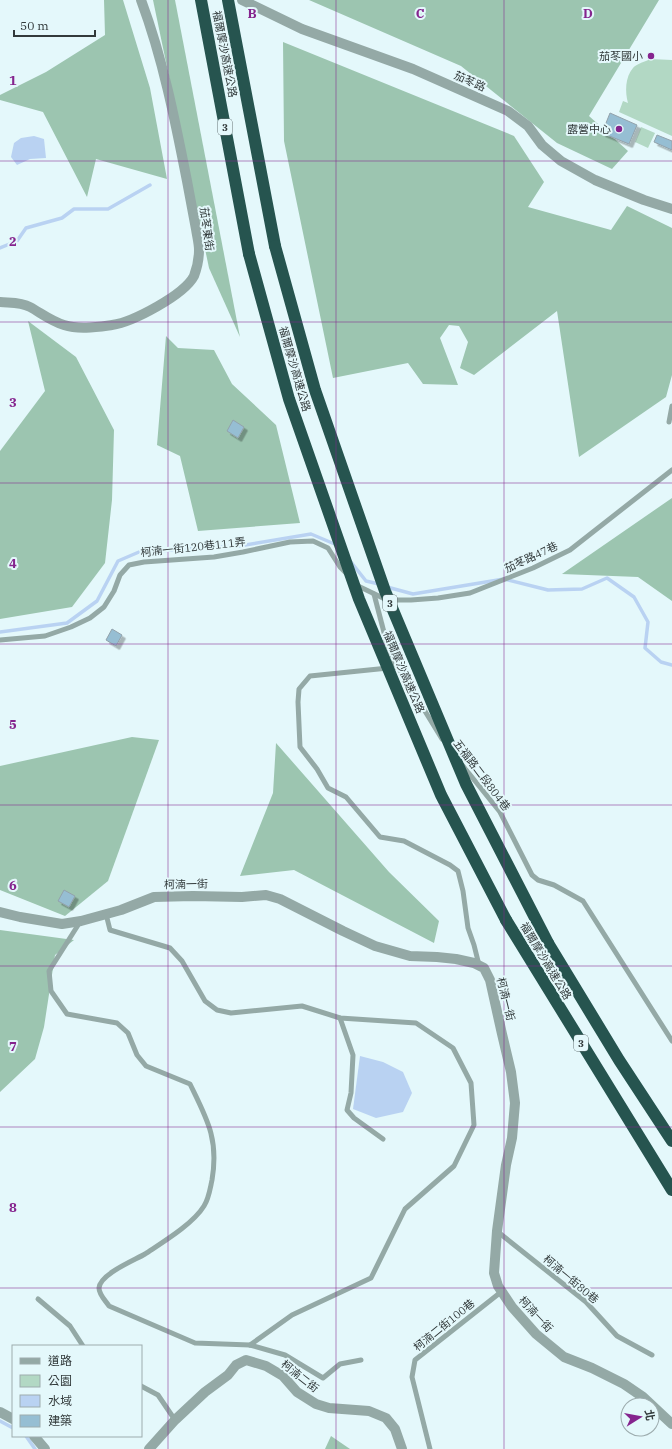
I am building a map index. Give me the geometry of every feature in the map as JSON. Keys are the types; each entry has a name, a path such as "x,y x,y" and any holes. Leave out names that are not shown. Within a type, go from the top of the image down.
{"highway":[{"name":"福爾摩沙高速公路","path":"201,0 249,254 289,399 359,599 441,795 506,920 672,1191"},
{"name":"福爾摩沙高速公路","path":"228,0 275,246 315,390 385,590 466,784 548,944 619,1060 672,1141"}],"street":[{"name":"茄苳東街","path":"0,302 28,306 65,326 86,328 114,325 131,320 155,309 185,286 193,277 198,263 200,249 171,101 157,45 141,0"},
{"name":"茄苳路","path":"242,0 302,29 413,69 508,111 528,126 542,145 561,161 595,180 644,200 672,209"},
{"name":"柯湳一街","path":"0,912 62,924 81,921 122,910 154,897 266,895 280,899 375,946 410,956 437,957 474,963 484,968 490,980 511,1072 515,1103 512,1138 506,1165 497,1231 494,1273 500,1292 536,1334 564,1357 592,1368 624,1384 643,1397 672,1424"},
{"name":"柯湳二街","path":"149,1449 175,1420 205,1392 228,1375 236,1365 246,1360 266,1366 283,1376 297,1392 316,1404 329,1408 369,1411 386,1418 395,1429 402,1449"},
{"path":"0,1412 12,1418"},
{"path":"35,1437 45,1449"}],"lane":[{"path":"669,422 672,406"},
{"name":"茄苳路47巷","path":"374,594 386,600 411,600 470,594 533,568 570,550 672,470"},
{"name":"柯湳一街120巷111弄","path":"0,640 45,636 71,627 90,618 104,607 114,591 120,575 128,565 144,562 214,557 290,542 313,541 328,548 340,567 358,587 374,594"},
{"path":"374,594 393,667 310,676 298,689 300,747 328,788 346,797 380,837 404,841 450,865 458,871 463,891 468,928 479,965"},
{"name":"五福路二段804巷","path":"393,667 398,667 437,733 500,812 532,876 538,880 554,885 582,901 672,1041"},
{"path":"106,914 110,930 170,948 182,961 205,1001 218,1010 231,1013 302,1006 340,1018 416,1023 453,1048 471,1082 474,1125 454,1166 405,1210 371,1278 292,1315 250,1345"},
{"path":"81,921 49,971 51,991 67,1014 117,1023 128,1033 137,1055 146,1066 190,1084 207,1119 214,1144 214,1170 208,1198 204,1207 190,1222 143,1255 120,1266 102,1282 99,1287 101,1294 109,1306 195,1343 250,1345 285,1355 323,1378 340,1364 361,1360"},
{"path":"340,1018 353,1055 351,1092 347,1110 354,1118 383,1139"},
{"name":"柯湳一街80巷","path":"497,1231 586,1302 617,1336 652,1355"},
{"name":"柯湳二街100巷","path":"430,1449 412,1377 415,1360 500,1292"},
{"path":"38,1299 70,1326 83,1345"},
{"path":"142,1387 158,1395 175,1420"}],"green space":[{"path":"104,0 123,0 150,88 167,179 96,159 87,197 43,112 0,100 0,95 46,72 105,35"},
{"path":"153,0 175,0 240,337 209,268"},
{"path":"309,0 659,0 589,116 628,151 612,169 557,143 461,66"},
{"path":"283,42 514,136 544,182 528,207 611,230 627,206 672,228 672,375 666,397 579,457 557,311 474,375 460,368 468,342 459,326 449,325 440,338 458,385 423,384 408,363 333,378 284,141"},
{"path":"651,59 672,60 672,136 619,112 623,101 628,103 626,85 630,72 636,65"},
{"path":"641,127 655,133 648,148 635,142"},
{"path":"28,321 76,357 114,430 112,500 105,563 72,607 0,619 0,451 45,391"},
{"path":"166,336 178,348 214,350 232,384 276,425 300,523 198,531 180,456 157,445"},
{"path":"672,498 672,601 638,577 562,574"},
{"path":"132,737 159,740 108,881 65,916 0,890 0,766"},
{"path":"276,743 389,872 439,921 434,943 294,870 240,876 273,793"},
{"path":"0,930 74,940 55,955 44,1027 35,1059 0,1092"},
{"path":"331,1436 350,1449 325,1449"}],"water":[{"path":"34,136 44,139 46,158 30,159 17,165 11,157 14,143 21,138"},
{"path":"360,1056 383,1062 403,1072 412,1093 403,1112 376,1118 353,1109"}],"building":[{"name":"露營中心","path":"610,113 637,125 629,144 602,133"},
{"path":"657,135 672,141 672,150 654,142"},
{"path":"233,420 244,427 238,438 227,431"},
{"path":"112,629 122,635 116,646 106,640"},
{"path":"64,890 75,896 69,907 58,901"}],"waterway":[{"path":"0,248 17,241 26,228 62,218 74,209 108,209 150,185"},
{"path":"0,632 67,623 97,601 118,561 139,552 239,546 311,534 337,545"},
{"path":"351,562 366,581 379,584"},
{"path":"387,587 413,594 504,579 548,590 582,589 607,578 634,597 648,622 645,648 661,662 672,665"},
{"path":"0,1421 12,1427"},
{"path":"27,1437 35,1449"}],"place":[{"name":"茄苳國小","path":"651,56"},
{"name":"露營中心","path":"619,129"}]}
